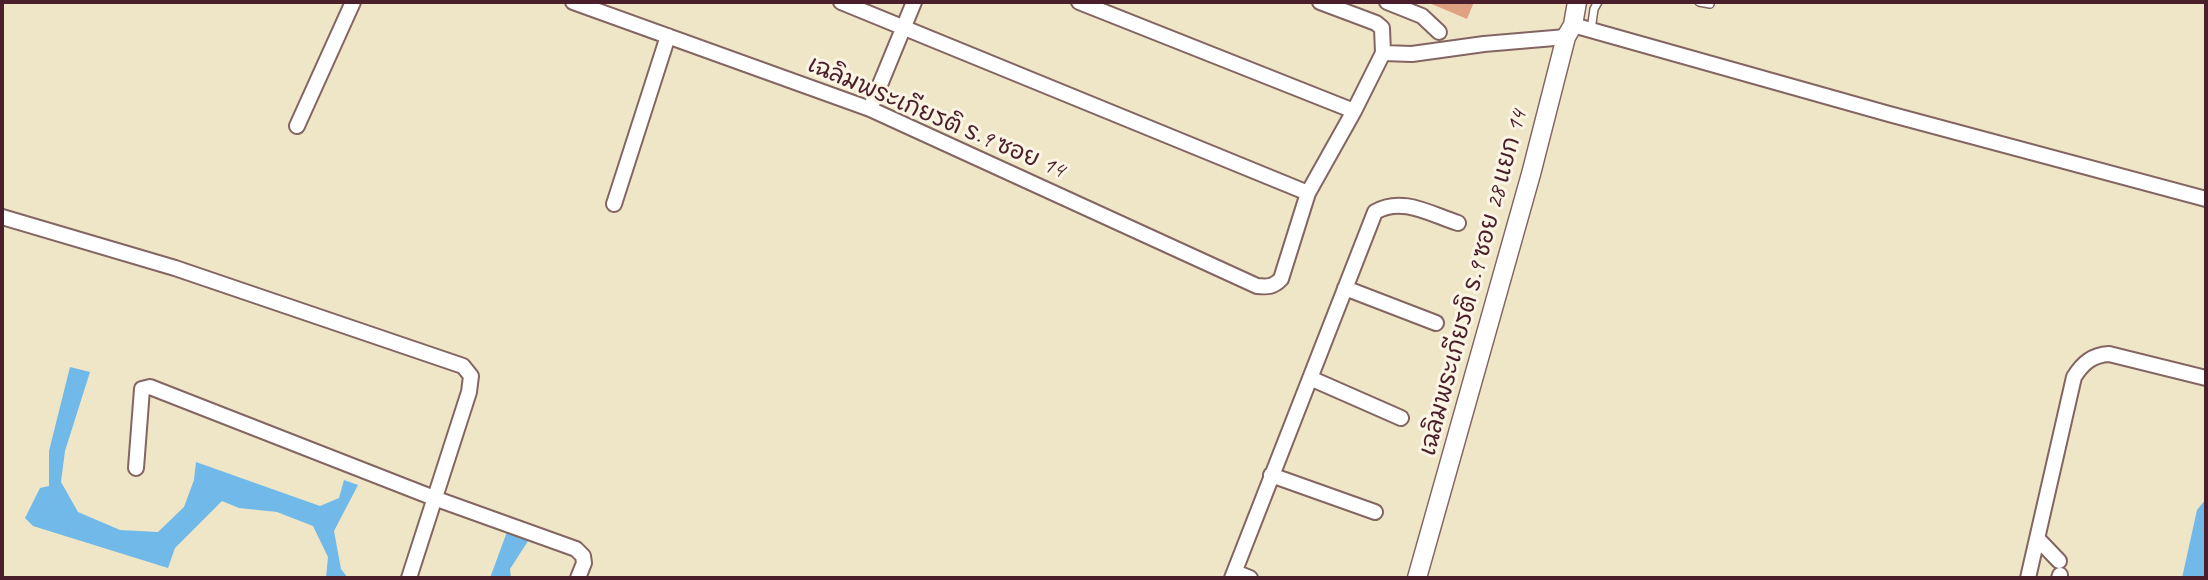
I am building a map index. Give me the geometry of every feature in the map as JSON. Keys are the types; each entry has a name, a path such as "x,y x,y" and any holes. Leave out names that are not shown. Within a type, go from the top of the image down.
{"street":[{"path":"297,126 353,2"},
{"name":"เฉลิมพระเกียรติ ร.9 ซอย 14","path":"573,2 870,110 1258,286 1275,286 1281,279 1308,193"},
{"path":"841,2 1308,193 1383,53 1382,28 1376,23 1320,2"},
{"path":"870,110 914,2"},
{"path":"1079,2 1354,111"},
{"path":"1387,2 1422,16 1439,32"},
{"name":"เฉลิมพระเกียรติ ร.9 ซอย 28 แยก 14","path":"1417,578 1577,2"},
{"path":"1383,53 1412,54 1569,31 1591,31 2206,199"},
{"path":"614,204 668,36"},
{"path":"1250,578 1234,575 1375,212 1387,205 1402,204 1458,223"},
{"path":"2,217 175,268 463,366 471,376 469,392 409,578"},
{"path":"1345,288 1436,323"},
{"path":"2028,578 2074,377 2081,365 2097,355 2109,354 2206,378"},
{"path":"1310,378 1401,418"},
{"path":"136,468 142,389 147,386 434,498 576,549 583,556 584,563 578,578"},
{"path":"1271,475 1375,512"},
{"path":"2037,538 2059,571"}],"lane":[{"path":"1591,31 1594,9 1598,2"},
{"path":"1699,2 1710,4"}],"water":[{"path":"70,367 90,372 65,451 61,482 78,512 120,530 158,532 184,507 194,480 196,462 320,506 339,498 344,480 358,485 334,531 341,569 348,578 326,578 328,557 313,526 277,512 239,508 222,501 175,548 168,568 33,526 25,518 40,488 49,486 49,451"},
{"path":"2206,499 2206,578 2182,578 2197,510"},
{"path":"508,529 528,541 510,569 511,578 490,578"}],"building":[{"path":"1427,2 1474,2 1467,19"}]}
